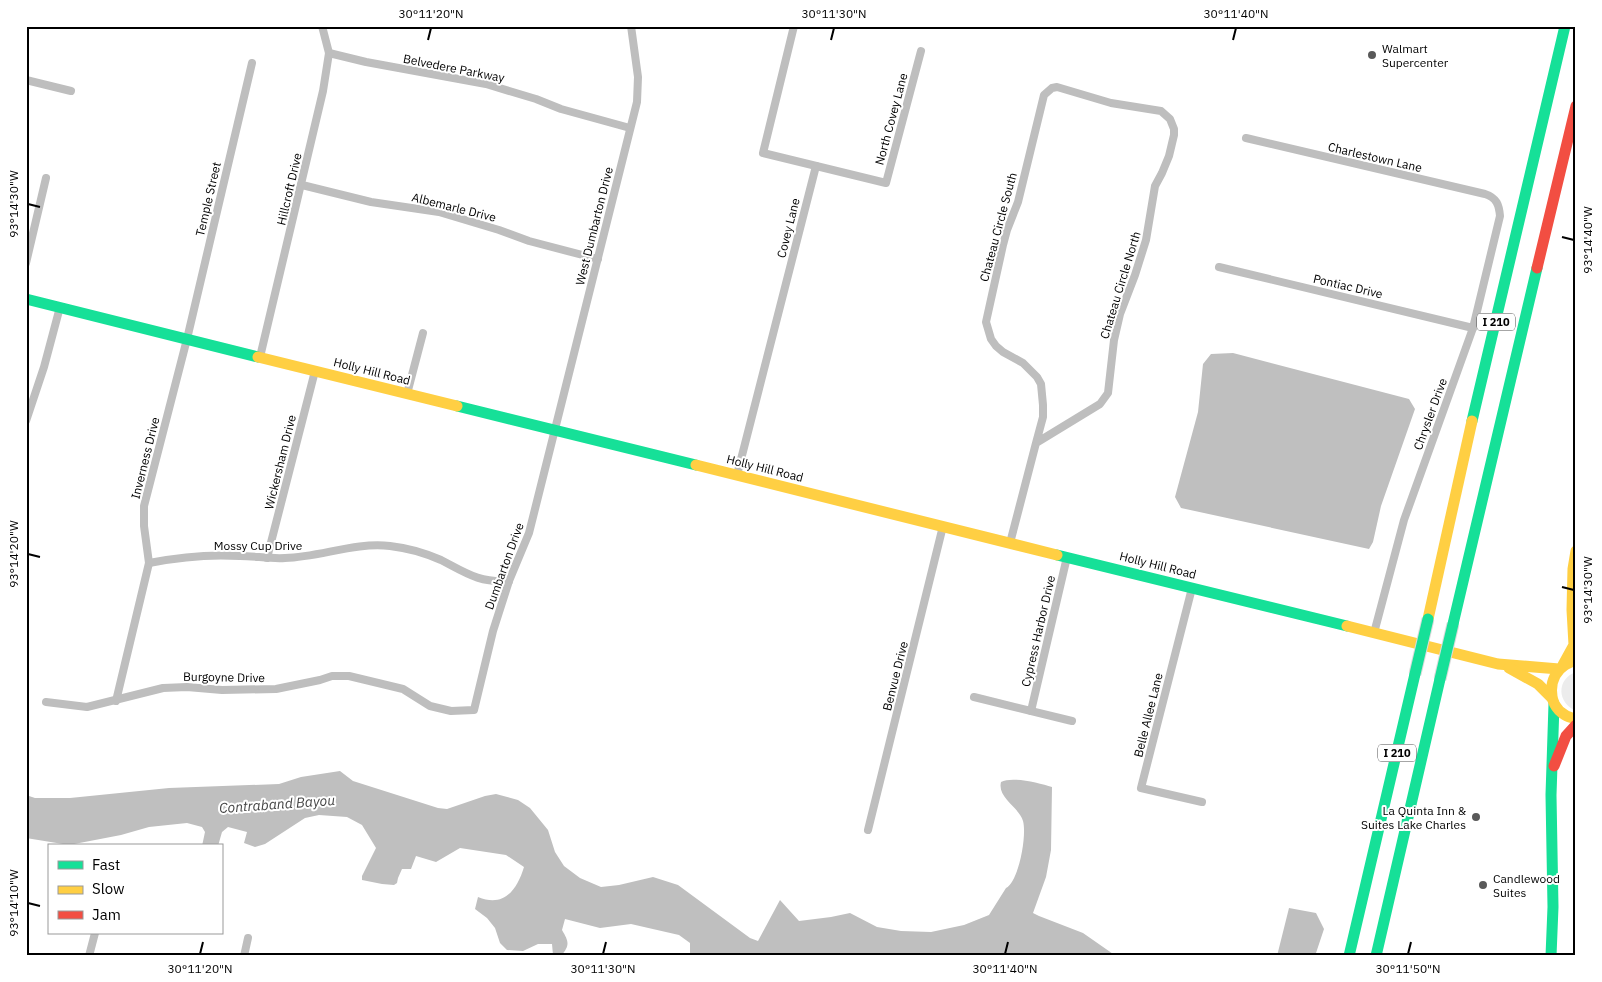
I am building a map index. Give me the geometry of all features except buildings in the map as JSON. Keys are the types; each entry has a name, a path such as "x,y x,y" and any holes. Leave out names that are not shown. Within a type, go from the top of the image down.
{"main road":[{"name":"I 210","path":"1350,956 1565,26"},
{"name":"I 210","path":"1376,956 1502,412 1576,106"},
{"path":"1571,128 1576,111"},
{"name":"Holly Hill Road","path":"26,299 1498,664 1545,688 1563,714 1576,719"},
{"path":"1551,956 1554,905 1551,829 1553,701 1550,688 1553,677 1574,645 1572,610 1574,604 1573,569 1576,551"},
{"path":"1561,667 1576,660"},
{"name":"Holly Hill Road","path":"1498,664 1561,667"},
{"path":"1551,773 1563,742 1576,725"}],"street":[{"name":"Hillcroft Drive","path":"260,357 323,91 329,53 322,26"},
{"name":"West Dumbarton Drive","path":"554,430 637,102 638,77 631,26"},
{"path":"794,26 763,153 816,166"},
{"name":"North Covey Lane","path":"816,166 886,183 921,51"},
{"name":"Belvedere Parkway","path":"329,53 366,62 486,84 630,128"},
{"name":"Temple Street","path":"187,339 252,63"},
{"path":"26,80 71,91"},
{"name":"Chateau Circle South","path":"1036,443 1044,406 1041,384 1030,369 1003,352 991,339 986,322 988,310 1006,230 1018,202 1044,95 1052,88 1057,88 1111,103"},
{"name":"Chateau Circle North","path":"1036,443 1100,404 1108,393 1114,340 1120,314 1146,240 1155,186 1169,156 1174,129 1166,114 1161,111 1111,103"},
{"name":"Charlestown Lane","path":"1246,138 1485,194 1496,201"},
{"name":"Covey Lane","path":"737,475 816,166"},
{"path":"26,263 46,178"},
{"name":"Albemarle Drive","path":"302,185 371,202 416,208 462,218 528,241 598,259"},
{"name":"Chrysler Drive","path":"1374,633 1404,520 1473,328 1500,216 1496,201"},
{"name":"Pontiac Drive","path":"1219,267 1473,328"},
{"path":"26,421 44,367 60,308"},
{"path":"407,394 423,333"},
{"name":"Inverness Drive","path":"116,701 149,562 144,526 144,506 187,339"},
{"name":"Wickersham Drive","path":"267,558 315,371"},
{"name":"Dumbarton Drive","path":"474,710 493,632 509,581 524,549 529,533 554,430"},
{"path":"1010,543 1036,443"},
{"name":"Benvue Drive","path":"868,830 943,526"},
{"name":"Mossy Cup Drive","path":"149,562 186,557 213,556 305,557 352,546 390,546 426,554 478,578 491,581 509,581"},
{"name":"Cypress Harbor Drive","path":"1031,711 1067,557"},
{"name":"Belle Allee Lane","path":"1192,588 1141,788 1202,802"},
{"name":"Burgoyne Drive","path":"46,702 87,707 163,688 276,689 332,676 349,676 403,689 430,706 451,711 474,710"},
{"path":"974,697 1072,721"},
{"path":"89,956 95,934"},
{"path":"244,956 248,938"}],"shaded area":[{"path":"1576,672 1576,711 1565,703 1561,691 1565,680 1569,675"}],"water":[{"path":"1233,353 1409,399 1415,409 1381,506 1373,542 1369,549 1181,508 1175,497 1198,412 1203,364 1211,354"},
{"name":"Contraband Bayou","path":"340,771 353,781 438,808 447,809 496,794 518,800 530,808 548,830 555,852 564,866 580,878 601,887 653,877 678,885 750,938 758,941 780,900 799,921 850,913 877,927 901,931 931,932 964,925 989,915 1015,877 1021,857 1024,836 1021,816 1002,793 1001,782 1019,780 1040,784 1052,787 1051,850 1046,877 1033,913 1083,933 1116,956 852,956 829,954 823,956 690,956 690,943 679,935 631,924 600,928 565,919 562,930 568,943 561,956 553,955 552,944 538,944 523,951 507,950 500,943 495,928 487,918 475,909 478,897 487,900 502,898 508,895 518,883 524,867 506,855 460,848 436,862 416,856 411,869 402,869 397,883 394,885 362,880 362,876 376,848 362,825 347,817 319,815 305,818 265,844 255,847 244,843 247,832 228,827 222,832 219,844 202,844 205,832 202,827 187,823 149,827 121,835 74,844 26,838 26,795 35,798 70,798 169,788 279,784 301,777"},
{"path":"1289,908 1316,913 1324,929 1315,956 1277,956"}],"traffic: fast":[{"path":"1472,421 1565,26"},
{"path":"1453,624 1537,268"},
{"path":"26,299 258,357"},
{"path":"457,406 696,465"},
{"path":"1057,555 1347,626"},
{"path":"1415,674 1428,619"},
{"path":"1440,679 1453,624"},
{"path":"1349,956 1415,674"},
{"path":"1376,956 1440,679"},
{"path":"1551,956 1553,907 1551,795 1554,704"}],"traffic: slow":[{"path":"258,357 457,406"},
{"path":"1428,619 1472,421"},
{"path":"696,465 1057,555"},
{"path":"1563,665 1574,645 1572,610 1573,569 1576,551"},
{"path":"1347,626 1498,664 1559,669"},
{"path":"1576,660 1566,664 1559,670 1555,676 1552,690 1552,697 1559,710 1566,716 1576,719"},
{"path":"1509,668 1538,684 1552,698"}],"traffic: jam":[{"path":"1537,268 1576,106"},
{"path":"1554,766 1566,736 1576,725"}],"place":[{"name":"Walmart Supercenter","path":"1372,55"},
{"name":"La Quinta Inn & Suites Lake Charles","path":"1476,817"},
{"name":"Candlewood Suites","path":"1483,885"}]}
